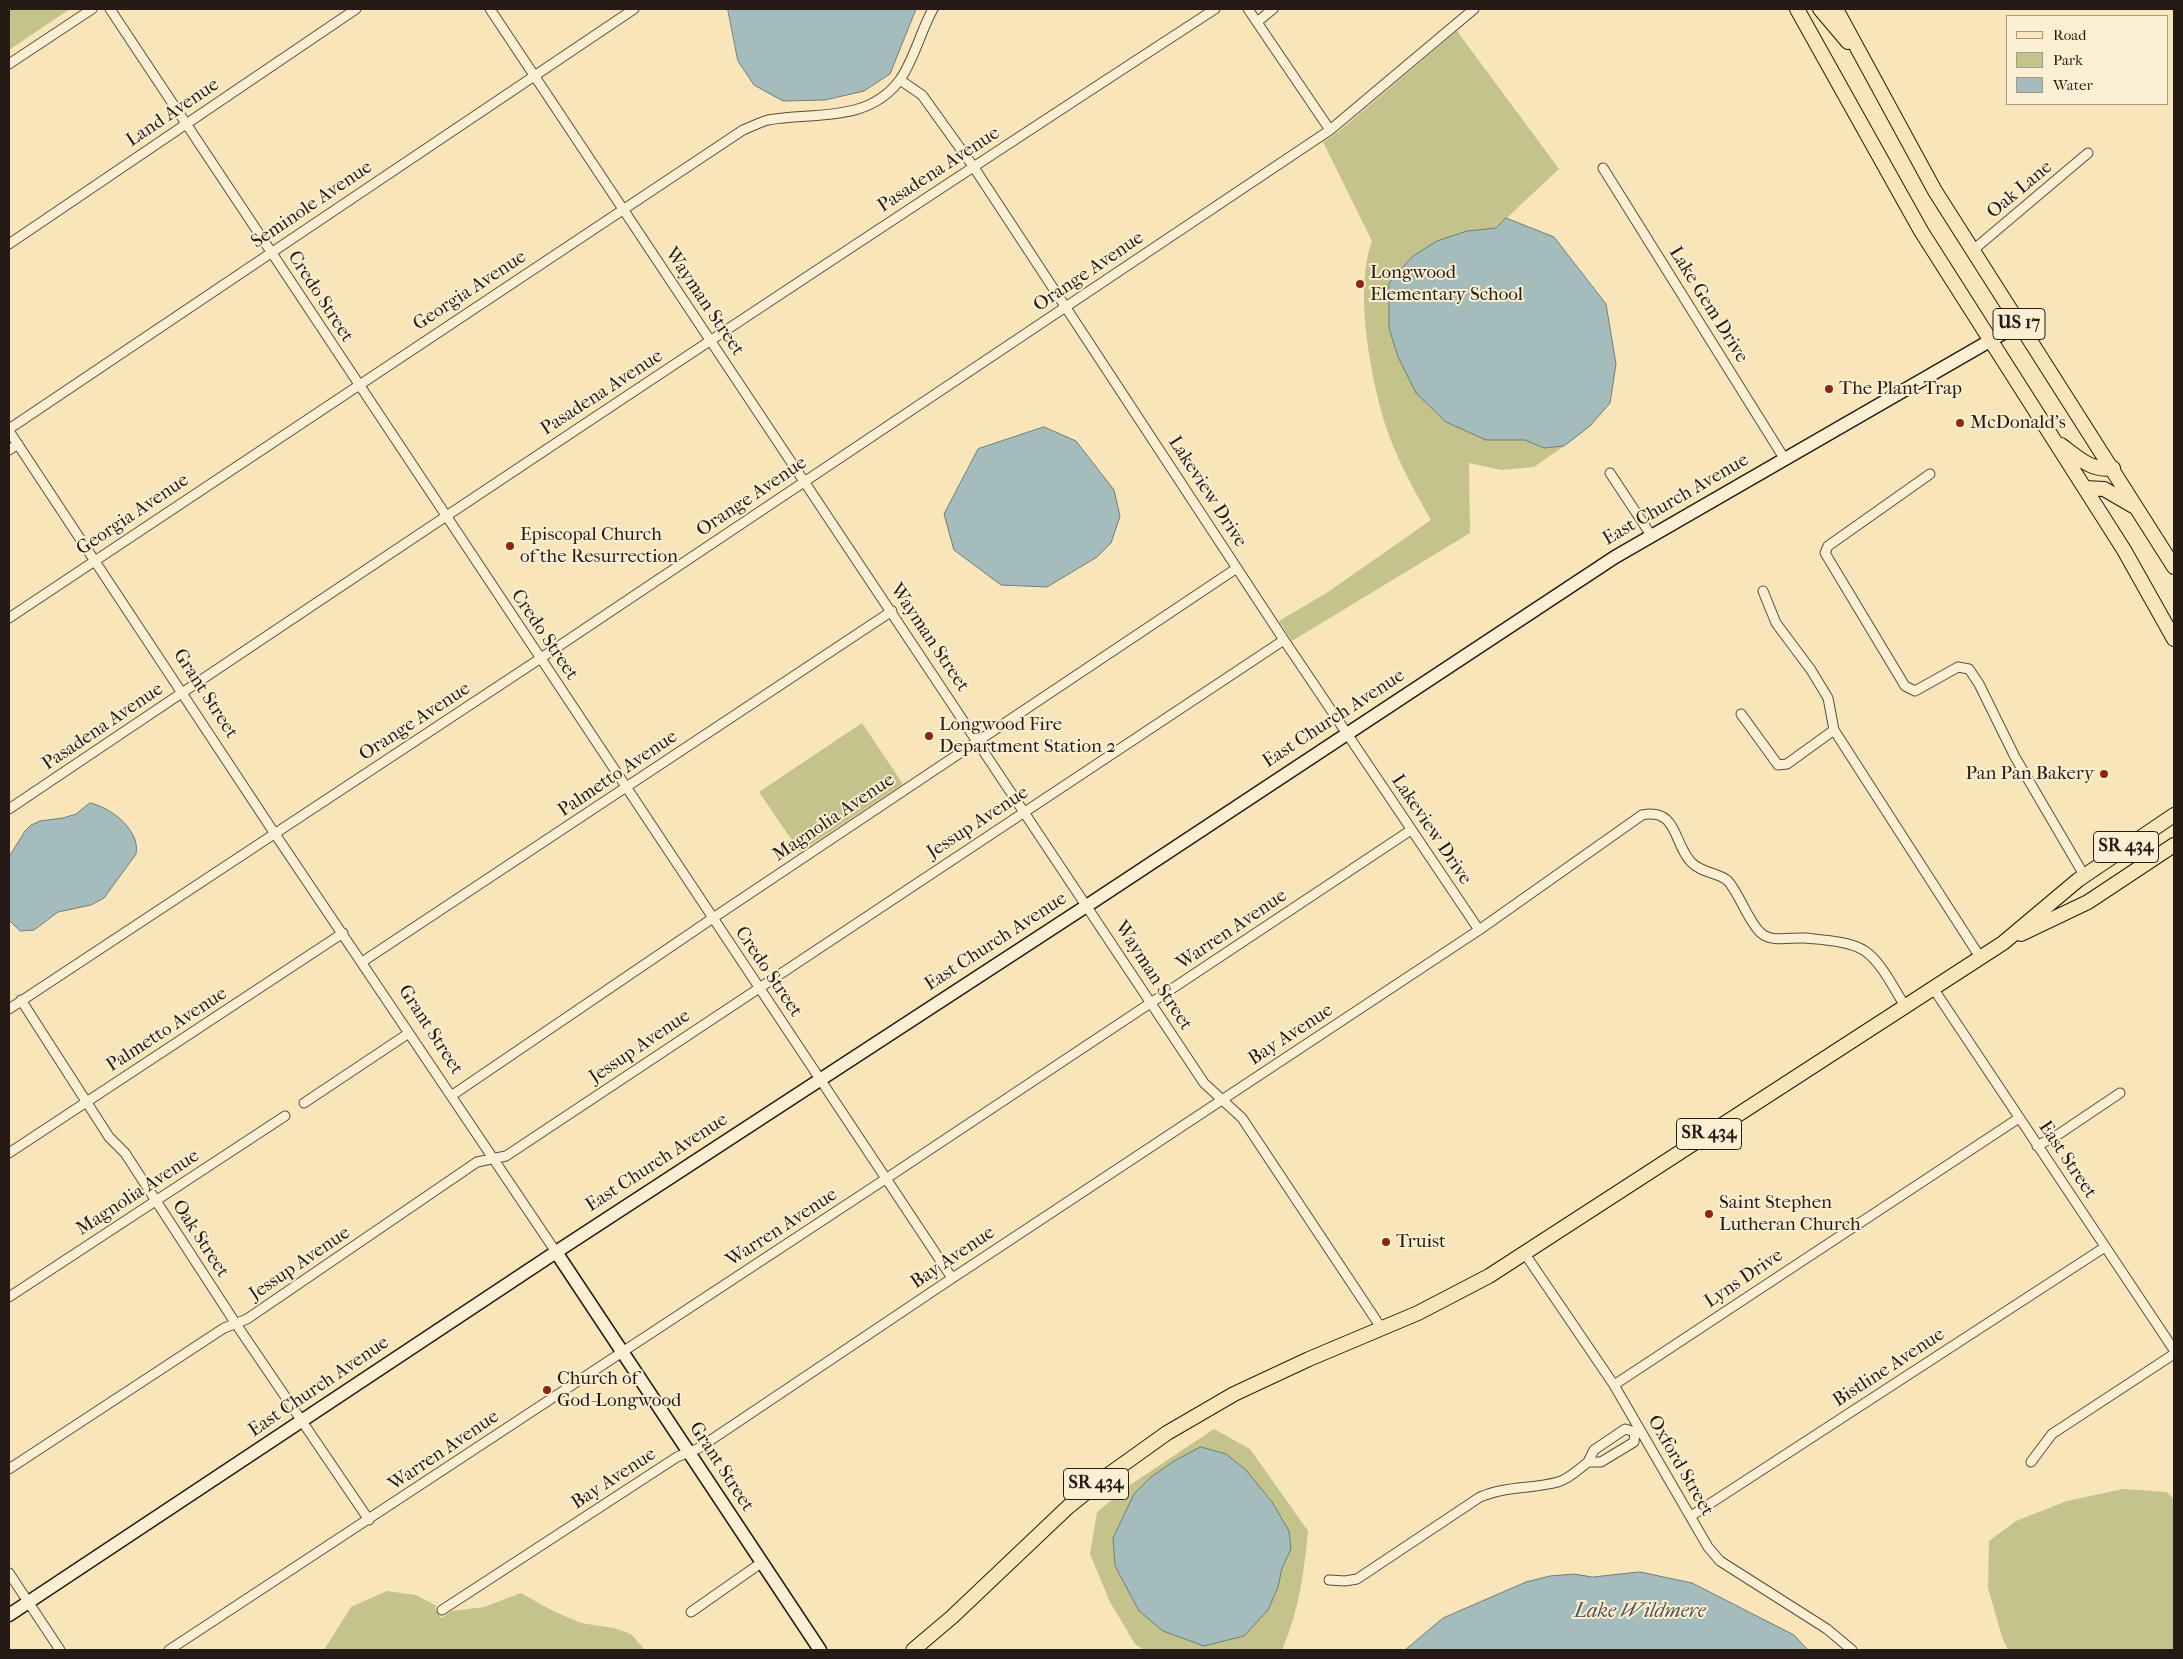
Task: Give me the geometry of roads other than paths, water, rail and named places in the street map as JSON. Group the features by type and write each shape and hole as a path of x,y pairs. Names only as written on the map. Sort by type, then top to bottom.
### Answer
{"main road":[{"name":"US 17","path":"1798,9 1921,231 2124,550 2174,639"},
{"path":"1820,9 1865,61"},
{"name":"US 17","path":"1836,9 1972,251 2113,468 2174,566"},
{"path":"2053,438 2086,464 2103,470 2113,468"},
{"path":"2085,488 2104,488 2140,511"},
{"name":"SR 434","path":"2003,943 2084,876 2174,815"},
{"name":"SR 434","path":"913,1650 952,1617 1068,1507 1134,1456 1167,1434 1234,1394 1454,1295 1525,1254 1980,957 2003,943 2088,902 2174,845"}],"street":[{"path":"9,64 92,9"},
{"name":"Credo Street","path":"110,9 952,1278"},
{"name":"Land Avenue","path":"9,244 356,9"},
{"name":"Wayman Street","path":"490,9 1088,905 1204,1083 1242,1118 1382,1328"},
{"name":"Seminole Avenue","path":"9,430 634,9"},
{"name":"Georgia Avenue","path":"9,618 743,130 766,121 860,110 887,95 900,80 933,9"},
{"name":"Pasadena Avenue","path":"9,809 973,166 1215,9"},
{"path":"1248,9 1330,130"},
{"path":"1257,22 1273,9"},
{"name":"Orange Avenue","path":"9,1008 541,658 1330,130 1474,9"},
{"name":"Lakeview Drive","path":"900,80 922,95 973,166 1284,640 1479,930"},
{"name":"Oak Lane","path":"1972,251 2088,153"},
{"name":"Lake Gem Drive","path":"1603,168 1784,458"},
{"name":"East Church Avenue","path":"9,1615 556,1252 1088,905 1346,732 1651,535 2019,324"},
{"name":"Grant Street","path":"9,430 275,834 410,1033 820,1650"},
{"path":"9,450 18,444"},
{"path":"1610,472 1651,535"},
{"path":"1930,474 1828,546 1825,553 1906,686 1915,691 1958,667 1969,669 1979,684 2015,757 2084,876"},
{"name":"Magnolia Avenue","path":"451,1096 713,918 1237,568"},
{"path":"1763,591 1776,623 1811,670 1828,698 1834,730 1980,957"},
{"name":"Palmetto Avenue","path":"362,962 892,611"},
{"name":"Jessup Avenue","path":"9,1469 224,1328 247,1319 477,1162 506,1156 1284,640"},
{"path":"1741,714 1778,765 1787,764 1834,730"},
{"name":"Bay Avenue","path":"442,1610 677,1457 699,1448 952,1278 1479,930 1642,814 1654,812 1666,817 1690,862 1704,872 1727,880 1761,933 1778,939 1804,938 1843,943 1864,950 1876,962 1905,1006"},
{"name":"Warren Avenue","path":"169,1650 369,1520 1411,830"},
{"name":"Palmetto Avenue","path":"9,1153 343,934"},
{"name":"East Street","path":"1933,988 2174,1352"},
{"name":"Oak Street","path":"21,1000 109,1137 125,1153 236,1324 369,1520"},
{"path":"304,1103 410,1033"},
{"path":"2037,1146 2059,1134 2120,1093"},
{"name":"Magnolia Avenue","path":"9,1297 285,1116"},
{"name":"Lyns Drive","path":"1614,1385 2019,1118"},
{"name":"Bistline Avenue","path":"1691,1516 2105,1247"},
{"name":"Oxford Street","path":"1525,1254 1614,1385 1637,1430 1691,1516 1708,1547 1720,1561 1827,1629 1852,1650"},
{"path":"2031,1462 2052,1434 2174,1352"},
{"path":"1329,1580 1345,1581 1357,1579 1487,1494 1495,1491 1558,1482 1588,1462 1594,1450 1625,1429 1637,1430 1634,1442 1601,1462 1588,1462"},
{"path":"691,1612 761,1563"},
{"path":"9,1573 60,1650"}],"water":[{"path":"728,9 916,9 890,74 864,91 825,100 783,101 754,85 738,61"},
{"path":"1506,218 1554,237 1606,304 1616,364 1610,403 1590,426 1564,446 1544,448 1525,440 1486,440 1446,422 1416,393 1398,357 1389,328 1389,283 1413,256 1437,241 1467,231 1496,228"},
{"path":"1044,427 1076,441 1114,490 1120,516 1111,543 1097,557 1047,587 1001,585 954,550 944,514 978,449"},
{"path":"90,803 107,809 123,821 134,837 136,854 104,898 91,905 58,912 34,930 20,931 9,920 9,857 25,831 31,825 40,821 76,814"},
{"path":"1201,1447 1226,1454 1246,1470 1272,1502 1289,1531 1291,1549 1282,1568 1278,1587 1268,1610 1244,1636 1204,1646 1163,1631 1139,1611 1115,1566 1113,1538 1134,1494 1151,1477 1174,1461"},
{"name":"Lake Wildmere","path":"1640,1572 1692,1583 1794,1635 1808,1650 1405,1650 1443,1618 1526,1582 1550,1576 1574,1574 1592,1577"}],"place":[{"name":"Longwood Elementary School","path":"1360,284"},
{"name":"The Plant Trap","path":"1829,389"},
{"name":"McDonald's","path":"1960,423"},
{"name":"Episcopal Church of the Resurrection","path":"510,546"},
{"name":"Longwood Fire Department Station 2","path":"929,736"},
{"name":"Pan Pan Bakery","path":"2104,774"},
{"name":"Saint Stephen Lutheran Church","path":"1709,1214"},
{"name":"Truist","path":"1386,1242"},
{"name":"Church of God-Longwood","path":"547,1390"}]}
